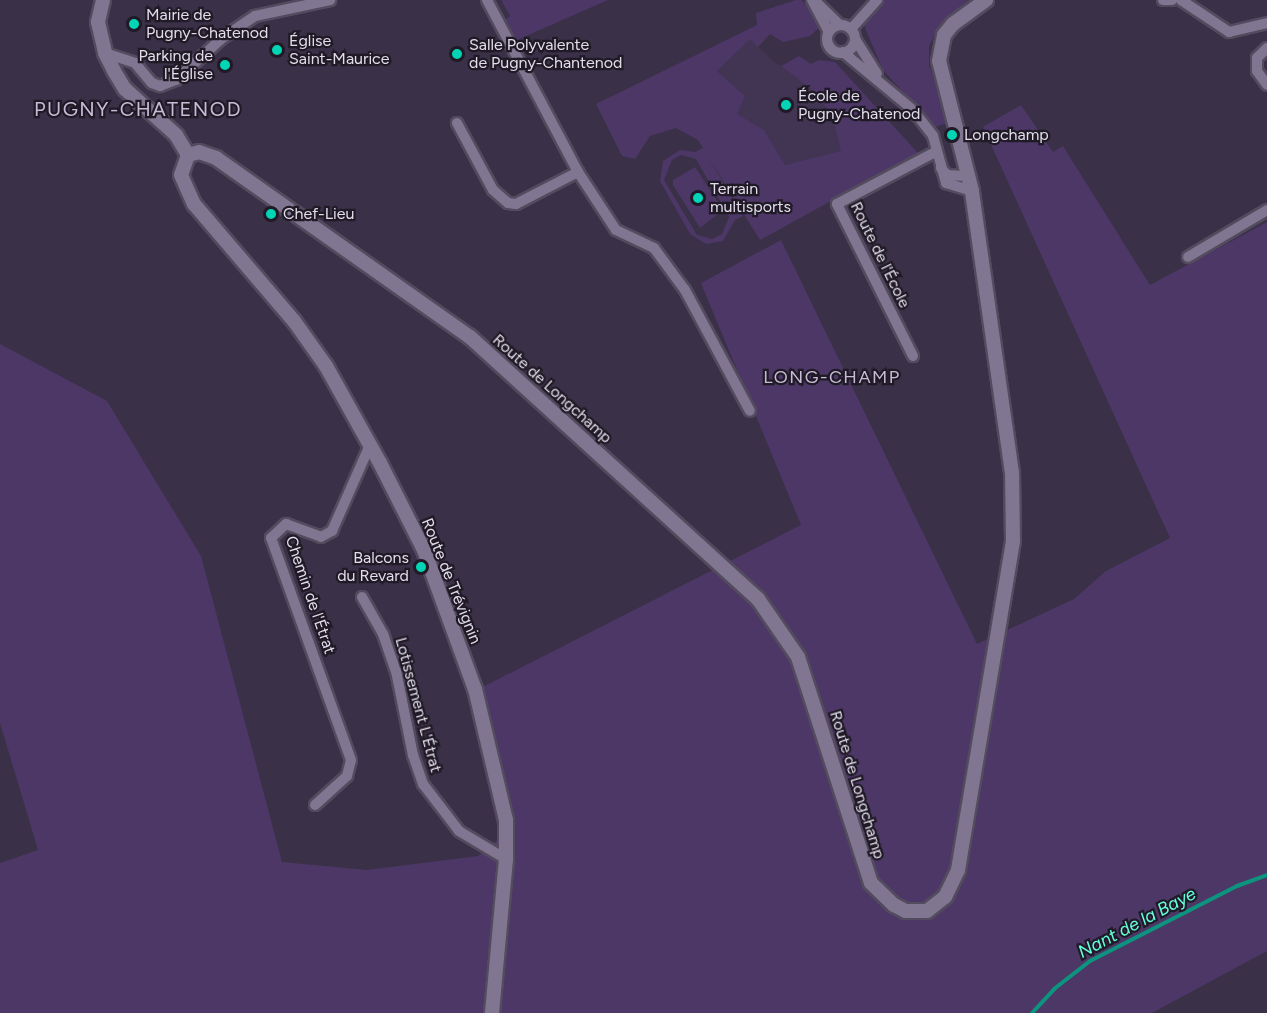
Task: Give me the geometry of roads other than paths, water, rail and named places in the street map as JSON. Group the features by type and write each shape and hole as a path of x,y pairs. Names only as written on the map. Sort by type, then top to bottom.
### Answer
{"street":[{"path":"105,53 135,63 152,83 160,86 176,80 222,39 255,16 330,0"},
{"path":"487,0 578,172 616,230 654,248 685,290 750,411"},
{"path":"813,0 848,31 880,79"},
{"path":"813,0 829,32 827,40 831,48 843,52 880,79 913,110 933,136 946,183 972,191"},
{"path":"829,32 848,31 877,0"},
{"name":"Route de Longchamp","path":"188,155 199,152 216,158 470,337 758,599 798,657 867,874 885,899 916,912 938,906 953,886 958,870 1013,541 1012,473 972,191 939,61 940,48 953,24 986,0"},
{"path":"1163,0 1172,0"},
{"path":"1181,0 1229,32 1267,23"},
{"path":"105,1 98,22 105,53 125,89 176,135 188,155"},
{"path":"843,52 851,48 848,31"},
{"path":"1267,48 1257,58 1257,71 1267,85"},
{"path":"457,123 493,190 508,203 516,204 578,172"},
{"name":"Route de l'École","path":"913,356 837,204 937,151"},
{"name":"Route de Trévignin","path":"188,155 181,175 194,204 294,321 326,366 370,445 424,550 475,689 506,820 506,859 492,1013"},
{"path":"940,168 948,175 969,176"},
{"path":"1188,257 1267,210"},
{"name":"Chemin de l'Étrat","path":"315,805 347,776 351,760 271,538 286,524 321,537 332,531 370,445"},
{"name":"Lotissement L'Étrat","path":"362,597 383,634 396,671 413,755 423,784 459,831 506,859"}],"waterway":[{"name":"Nant de la Baye","path":"1032,1013 1054,989 1090,961 1237,886 1267,875"}],"place":[{"name":"Mairie de Pugny-Chatenod","path":"134,24"},
{"name":"Église Saint-Maurice","path":"277,50"},
{"name":"Salle Polyvalente de Pugny-Chantenod","path":"457,54"},
{"name":"Parking de l'Église","path":"225,65"},
{"name":"École de Pugny-Chatenod","path":"786,105"},
{"name":"Longchamp","path":"952,135"},
{"name":"Terrain multisports","path":"698,198"},
{"name":"Chef-Lieu","path":"271,214"},
{"name":"Balcons du Revard","path":"421,567"}],"district":[{"name":"PUGNY-CHATENOD","path":"138,109"},
{"name":"LONG-CHAMP","path":"832,377"}]}
